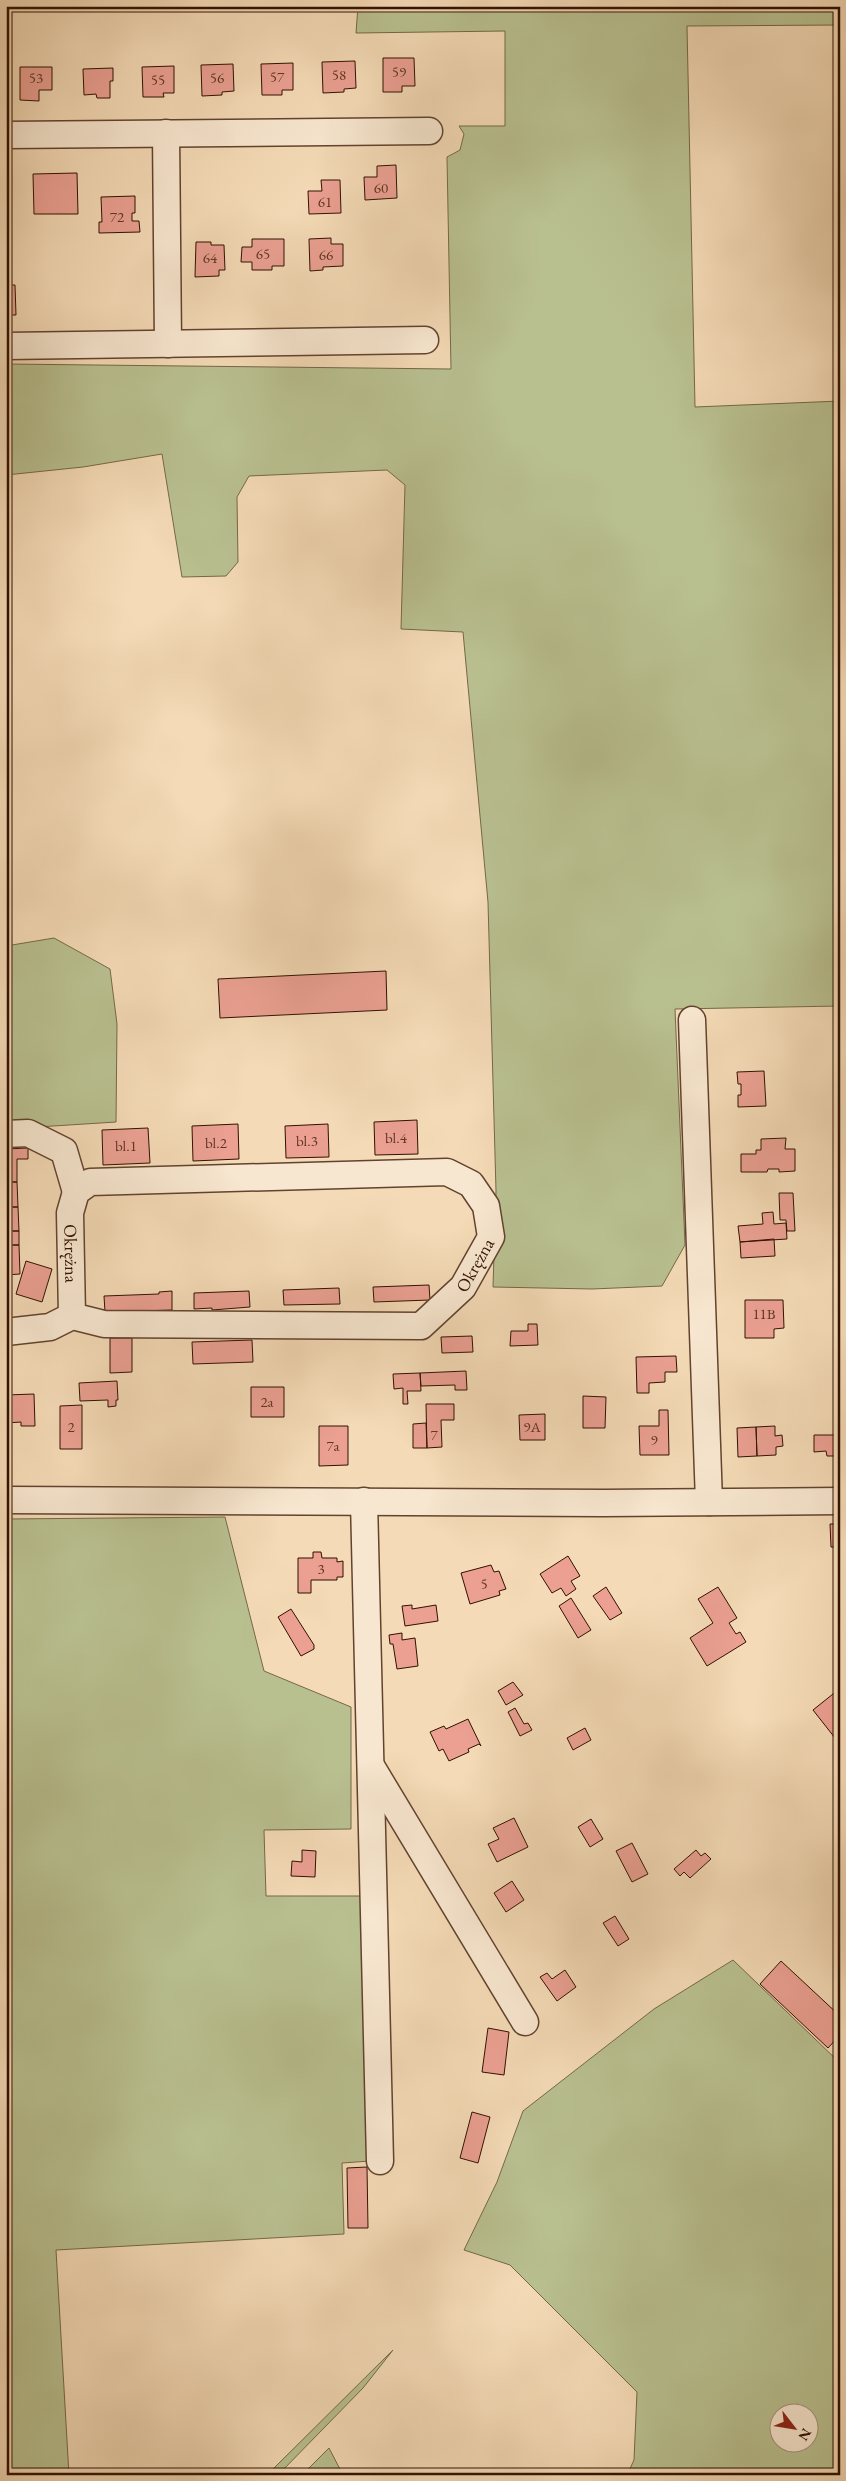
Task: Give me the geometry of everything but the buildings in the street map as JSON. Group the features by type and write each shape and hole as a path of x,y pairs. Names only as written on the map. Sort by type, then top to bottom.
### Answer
{"street":[{"path":"6,135 429,131"},
{"path":"166,133 168,344"},
{"path":"6,346 425,340"},
{"path":"692,1020 709,1502"},
{"path":"6,1134 28,1133 64,1152 76,1192"},
{"name":"Okrężna","path":"447,1172 471,1184 486,1206 490,1237 463,1287 421,1326 104,1324 72,1316 70,1214 76,1192 90,1182 447,1172"},
{"path":"6,1332 50,1327 72,1316"},
{"path":"6,1500 840,1501"},
{"path":"364,1501 380,2161"},
{"path":"370,1765 525,2022"}],"green space":[{"path":"358,6 840,6 840,25 687,26 695,407 840,401 840,1006 675,1009 685,1245 662,1286 592,1289 493,1287 496,1191 488,902 463,632 401,629 405,485 387,470 249,476 237,497 238,562 226,576 182,577 162,454 83,467 6,475 6,364 451,369 447,157 460,150 464,134 459,126 505,126 505,31 356,33"},
{"path":"54,938 110,969 117,1024 116,1122 6,1129 6,946"},
{"path":"225,1517 264,1671 351,1707 351,1829 264,1830 266,1896 364,1896 370,2161 342,2163 344,2234 56,2250 69,2475 6,2475 6,1519"},
{"path":"733,1960 840,2063 840,2475 627,2475 634,2460 637,2392 510,2265 464,2250 497,2182 523,2111 654,2009"},
{"path":"393,2350 363,2388 278,2475 267,2475"},
{"path":"329,2448 343,2475 302,2475"}]}
